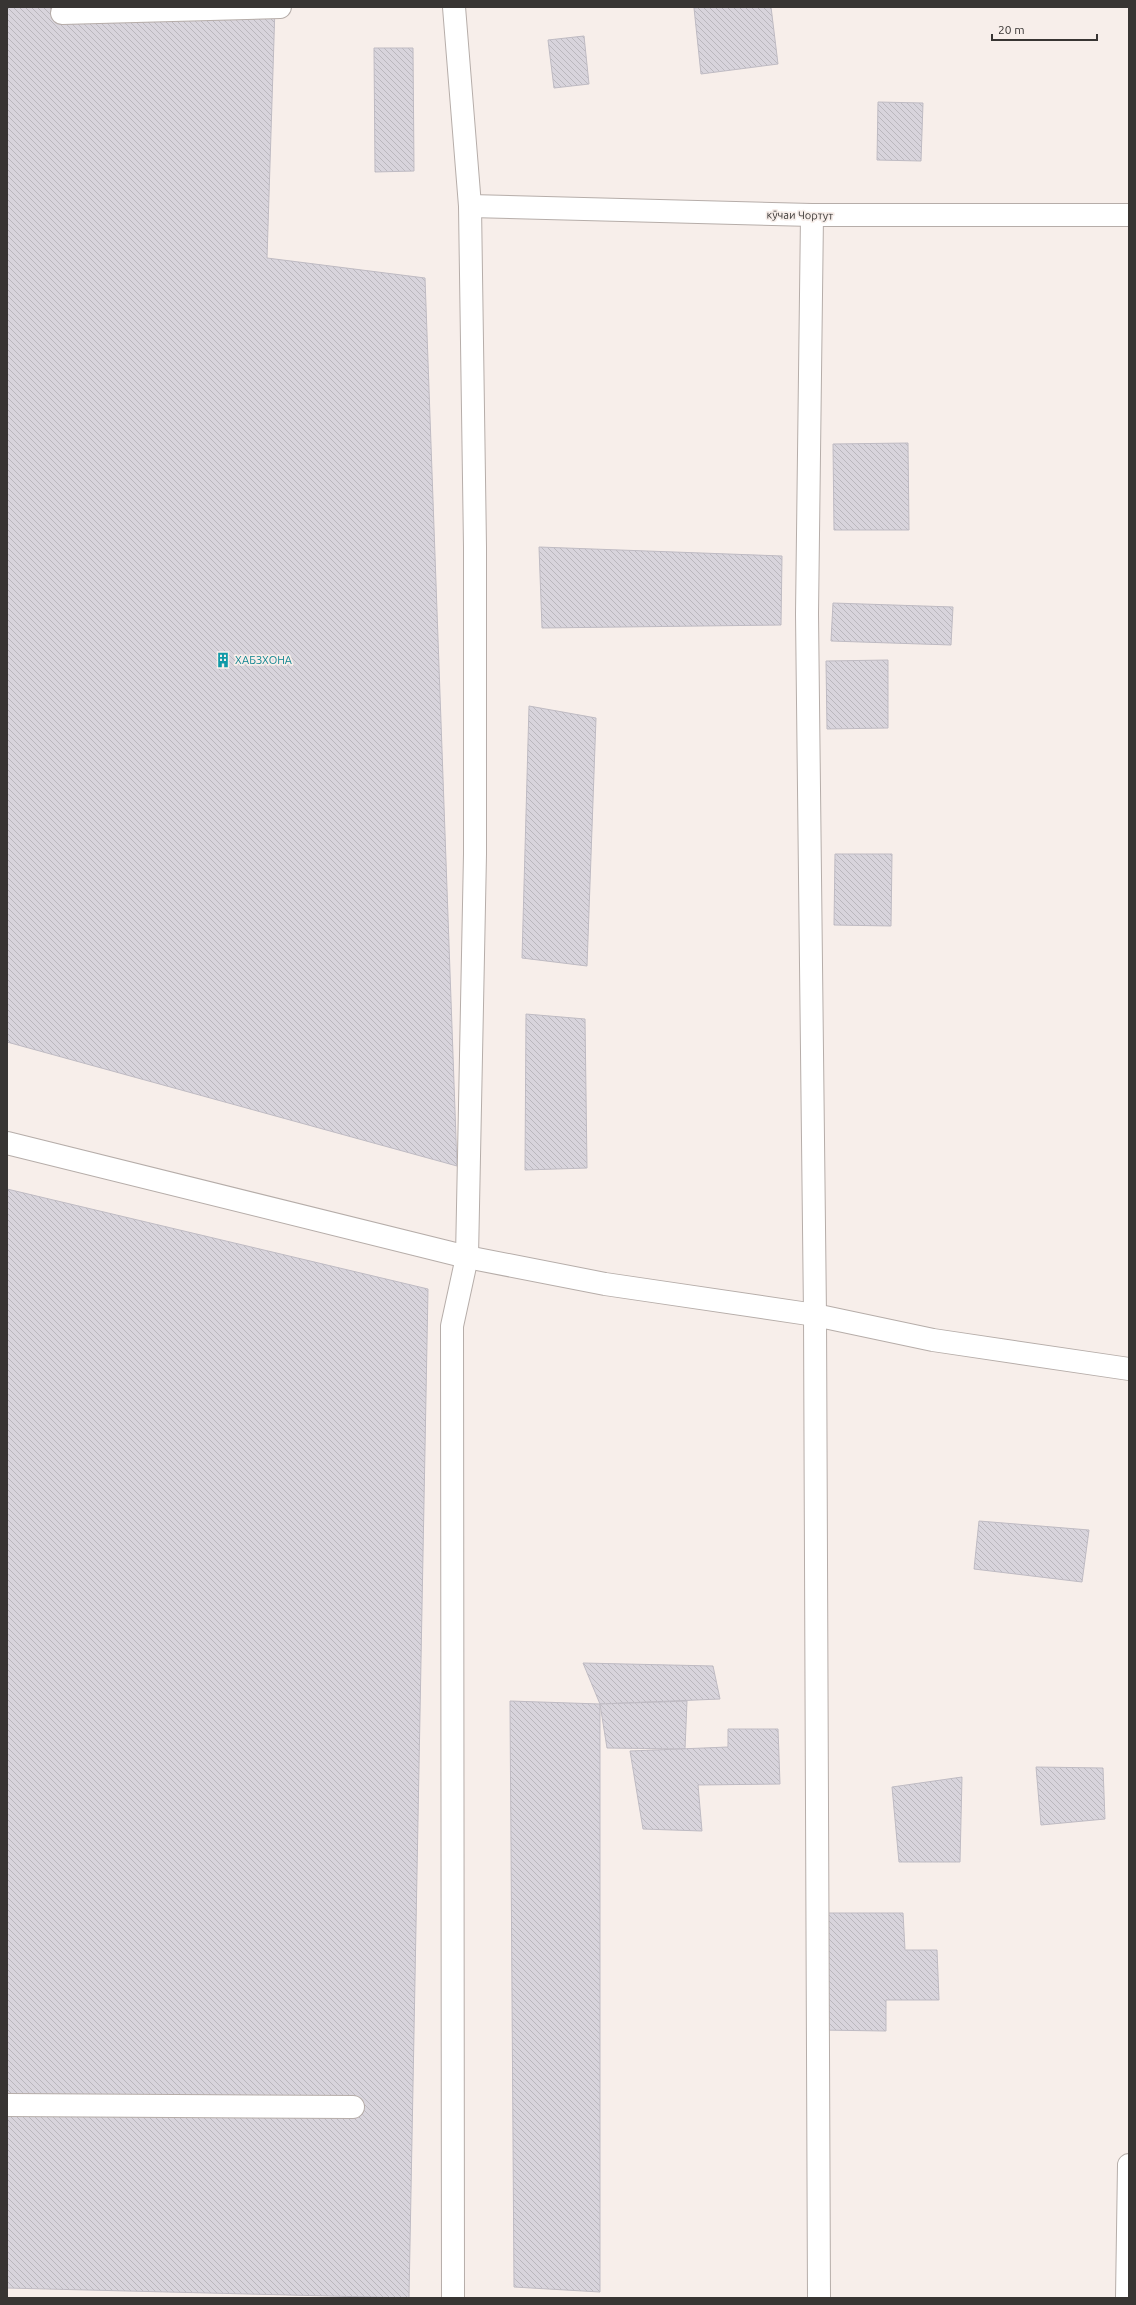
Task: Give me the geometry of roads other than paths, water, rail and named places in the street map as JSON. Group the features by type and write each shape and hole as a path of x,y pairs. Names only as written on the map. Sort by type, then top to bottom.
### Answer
{"street":[{"path":"62,12 280,7"},
{"path":"453,2298 452,1326 467,1257 475,854 475,548 470,206 454,7"},
{"name":"кӯчаи Чортут","path":"470,206 812,215 1129,215"},
{"path":"812,215 807,614 815,1315 819,2298"},
{"path":"7,1143 467,1257 605,1284 815,1315 933,1340 1129,1369"},
{"path":"7,2105 353,2107"},
{"path":"1127,2298 1129,2165"}],"place":[{"name":"ХАБЗХОНА","path":"223,660"}]}
